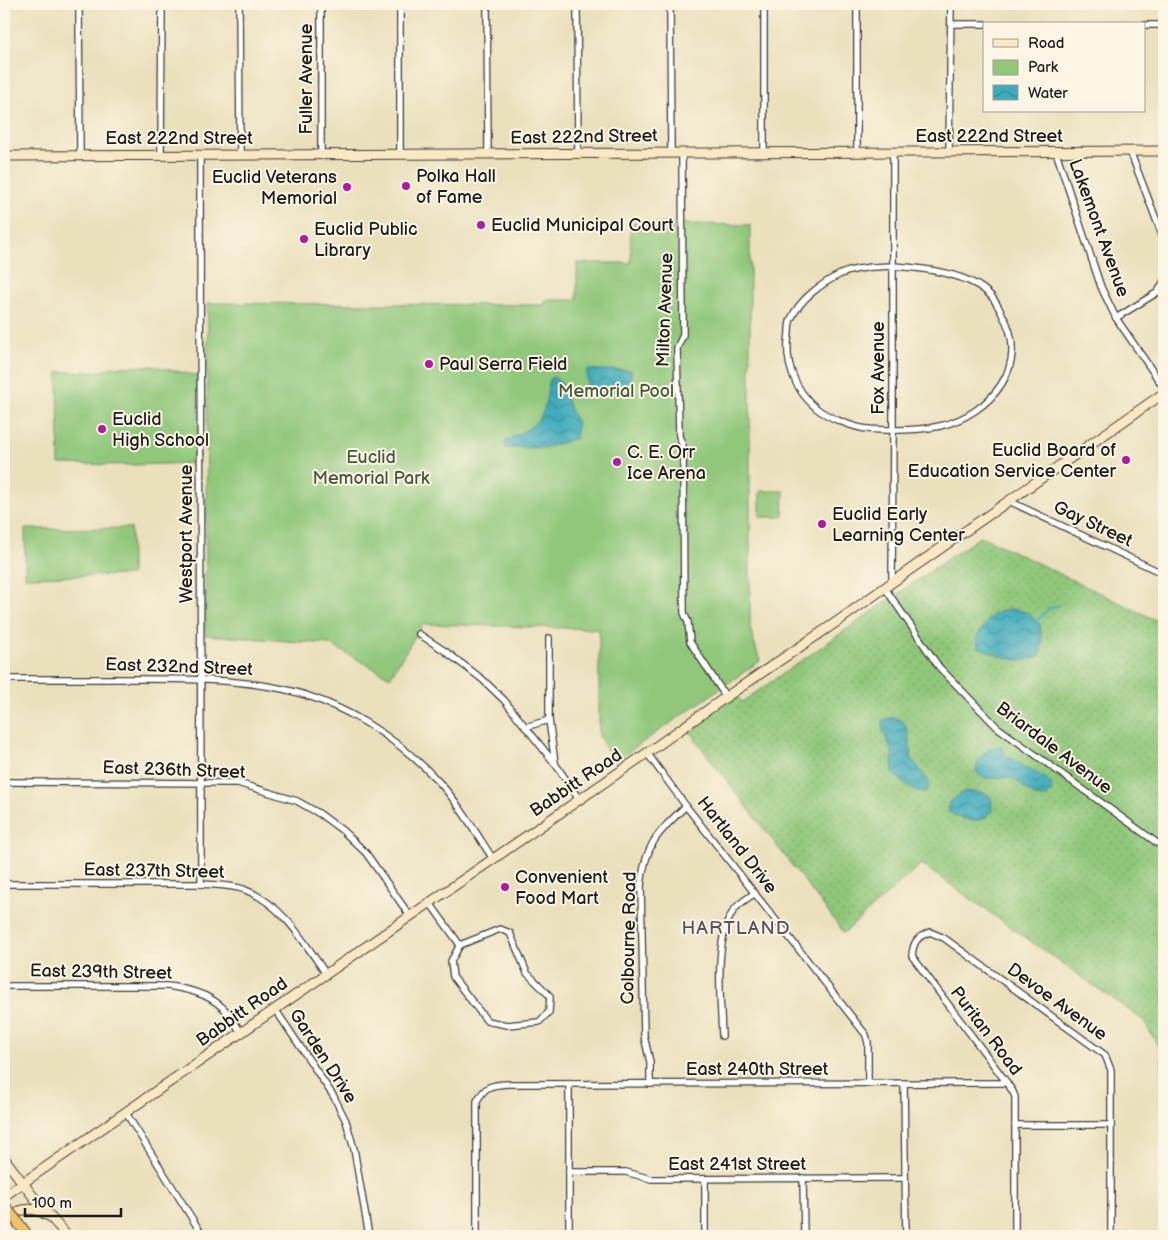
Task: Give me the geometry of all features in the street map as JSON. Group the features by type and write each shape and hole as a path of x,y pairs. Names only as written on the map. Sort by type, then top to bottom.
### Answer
{"highway":[{"path":"4,1205 28,1236"}],"main road":[{"name":"East 222nd Street","path":"4,156 1164,151"},
{"name":"Babbitt Road","path":"4,1196 648,753 726,696 888,586 1164,393"},
{"path":"4,1158 67,1236"},
{"path":"4,1221 16,1212 32,1208 41,1211 56,1223"}],"street":[{"path":"79,4 80,155"},
{"path":"161,154 162,4"},
{"path":"239,4 240,154"},
{"name":"Fuller Avenue","path":"321,4 322,155"},
{"path":"400,4 400,154"},
{"path":"487,4 488,154"},
{"path":"576,4 578,153"},
{"path":"670,4 671,152"},
{"path":"764,4 764,152"},
{"path":"858,4 858,152"},
{"path":"949,153 951,4"},
{"path":"952,24 983,24"},
{"path":"1146,25 1164,25"},
{"path":"1130,151 1164,240"},
{"name":"Milton Avenue","path":"682,152 683,335 677,348 679,436 683,451 684,613 688,622 690,642 726,696"},
{"name":"Lakemont Avenue","path":"1056,152 1101,287 1116,318 1164,388"},
{"name":"Fox Avenue","path":"888,586 894,430 893,153"},
{"name":"Westport Avenue","path":"200,154 201,884"},
{"path":"894,266 944,272 974,284 992,297 1009,326 1012,344 1011,360 1005,380 988,402 967,416 940,426 894,430 868,429 842,421 817,408 800,391 790,370 788,342 791,319 802,302 822,285 843,274 871,267 894,266"},
{"path":"1116,318 1158,292 1164,281"},
{"name":"Gay Street","path":"1009,501 1164,574"},
{"name":"Briardale Avenue","path":"888,586 939,667 997,727 1164,848"},
{"path":"419,634 482,679 512,708 556,765 579,799"},
{"path":"549,638 549,720 556,765"},
{"name":"East 232nd Street","path":"4,679 240,682 284,689 328,704 358,717 404,749 440,783 458,804 493,859"},
{"path":"525,727 549,720"},
{"name":"Hartland Drive","path":"648,753 686,806 866,1034 868,1043 868,1084"},
{"name":"East 236th Street","path":"4,782 238,783 297,801 320,814 343,831 366,853 410,916"},
{"name":"Colbourne Road","path":"650,1084 650,1062 644,1036 641,886 643,869 648,851 657,836 686,806"},
{"name":"East 237th Street","path":"4,884 201,884 243,889 268,903 291,924 326,974"},
{"path":"722,1036 721,945 726,924 735,909 755,892"},
{"path":"430,903 460,945"},
{"path":"500,929 510,933 527,973 550,996 549,1012 539,1022 507,1025 487,1021 453,977 451,961 460,945 500,929"},
{"name":"Devoe Avenue","path":"919,968 912,956 912,947 916,939 922,935 930,932 935,933 1105,1055 1111,1070 1111,1236"},
{"name":"Puritan Road","path":"919,968 1013,1092 1015,1098 1015,1236"},
{"name":"East 239th Street","path":"4,986 168,986 186,989 203,995 222,1006 241,1032"},
{"name":"Garden Drive","path":"274,1009 334,1097 346,1121 354,1149 369,1236"},
{"name":"East 240th Street","path":"477,1236 477,1101 481,1093 489,1086 507,1084 1007,1083"},
{"path":"568,1084 569,1236"},
{"path":"904,1084 906,1236"},
{"path":"126,1113 204,1236"},
{"path":"1015,1125 1111,1125"},
{"name":"East 241st Street","path":"569,1172 619,1172 651,1179 905,1178"},
{"path":"803,1178 804,1236"},
{"path":"705,1179 705,1236"}],"green space":[{"name":"Euclid Memorial Park","path":"630,223 750,225 750,628 760,661 614,762 599,736 599,629 423,624 390,677 329,644 205,635 208,303 545,305 545,300 577,300 577,263 631,263"},
{"path":"152,366 199,376 199,463 135,465 59,464 58,372 103,371 112,367"},
{"path":"760,491 784,491 783,517 760,517"},
{"path":"131,528 131,575 25,577 25,529"},
{"path":"981,536 1164,624 1164,1236 1162,1052 1143,1020 921,864 844,933 685,726 733,692 742,702"}],"water":[{"path":"587,370 631,370 631,392 587,393"},
{"path":"554,377 562,384 570,410 577,423 576,438 544,448 522,447 506,449 505,442 530,428 539,419 545,405 549,381"},
{"path":"1010,609 1027,612 1040,624 1042,645 1040,655 1025,660 1009,659 978,647 977,636 987,622 999,612"},
{"path":"893,717 903,721 908,732 912,759 929,782 928,790 924,792 914,790 893,774 892,751 882,728 883,720"},
{"path":"1001,746 1008,757 1048,780 1051,791 1046,797 1042,798 1033,795 1013,779 1004,777 989,778 980,776 976,772 981,757 991,748"},
{"path":"965,791 984,793 991,797 992,812 982,819 971,820 949,812 949,802"}],"waterway":[{"path":"1037,621 1049,609 1059,605"}],"place":[{"name":"Polka Hall of Fame","path":"406,186"},
{"name":"Euclid Veterans Memorial","path":"347,187"},
{"name":"Euclid Municipal Court","path":"481,225"},
{"name":"Euclid Public Library","path":"304,239"},
{"name":"Paul Serra Field","path":"429,364"},
{"name":"Euclid High School","path":"102,429"},
{"name":"Euclid Board of Education Service Center","path":"1126,460"},
{"name":"C. E. Orr Ice Arena","path":"617,462"},
{"name":"Euclid Early Learning Center","path":"822,524"},
{"name":"Convenient Food Mart","path":"505,887"}],"district":[{"name":"HARTLAND","path":"736,928"}],"park label":[{"name":"Memorial Pool","path":"616,391"}]}
